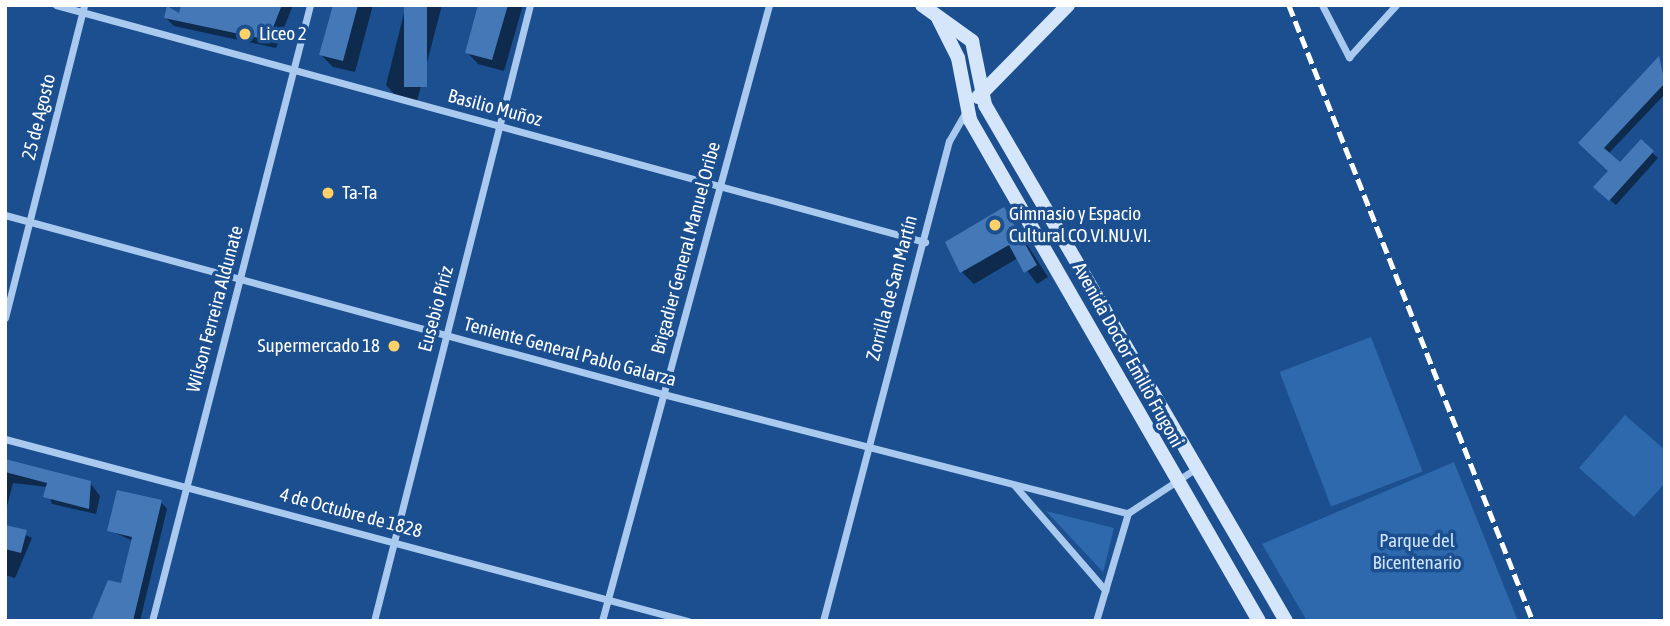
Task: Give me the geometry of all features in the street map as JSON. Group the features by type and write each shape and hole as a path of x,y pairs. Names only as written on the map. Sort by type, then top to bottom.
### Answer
{"street":[{"name":"Basilio Muñoz","path":"56,5 83,9 294,71 502,125 925,242"},
{"name":"Wilson Ferreira Aldunate","path":"152,621 310,5"},
{"name":"Eusebio Píriz","path":"374,621 445,334 502,125 530,5"},
{"name":"Brigadier General Manuel Oribe","path":"602,621 769,5"},
{"path":"922,5 972,41 977,57 997,66 1016,59"},
{"name":"Zorrilla de San Martín","path":"823,621 925,242 949,141 966,111 981,93 1068,5"},
{"path":"1322,5 1349,57 1396,5"},
{"name":"25 de Agosto","path":"5,318 83,9"},
{"name":"Avenida Doctor Emilio Frugoni","path":"939,18 958,58 966,111 1259,621"},
{"name":"Avenida Doctor Emilio Frugoni","path":"977,57 981,93 1068,251 1286,621"},
{"name":"Teniente General Pablo Galarza","path":"5,215 663,394 1128,513"},
{"path":"1052,260 1068,251"},
{"name":"4 de Octubre de 1828","path":"5,439 395,540 688,621"},
{"path":"1096,621 1128,513 1175,479 1195,469"},
{"path":"1014,485 1105,590"}],"green space":[{"path":"1371,337 1423,471 1331,507 1280,372"},
{"path":"1625,415 1665,450 1665,483 1634,517 1579,468"},
{"name":"Parque del Bicentenario","path":"1454,462 1518,621 1307,621 1262,544"},
{"path":"1046,511 1114,528 1103,573 1103,572"}],"building":[{"name":"Liceo 2","path":"181,5 282,5 268,40 164,18 167,6 179,13"},
{"path":"333,5 358,5 343,61 319,55"},
{"path":"404,5 427,5 427,87 404,87"},
{"path":"478,5 508,5 492,60 465,53"},
{"path":"1659,56 1665,83 1604,148 1620,162 1641,139 1654,151 1609,201 1593,187 1608,171 1578,143"},
{"name":"Gimnasio y Espacio Cultural CO.VI.NU.VI.","path":"1004,207 1037,265 1024,273 1009,245 960,273 945,242"},
{"path":"5,459 91,481 89,509 43,497 47,483 5,472"},
{"path":"117,490 162,500 133,621 91,621 108,580 121,583 132,537 107,531"},
{"path":"5,525 27,530 21,553 5,549"}],"railway":[{"path":"1289,5 1533,621"}],"place":[{"name":"Liceo 2","path":"245,34"},
{"name":"Ta-Ta","path":"328,193"},
{"name":"Gimnasio y Espacio Cultural CO.VI.NU.VI.","path":"995,225"},
{"name":"Supermercado 18","path":"394,346"}]}
